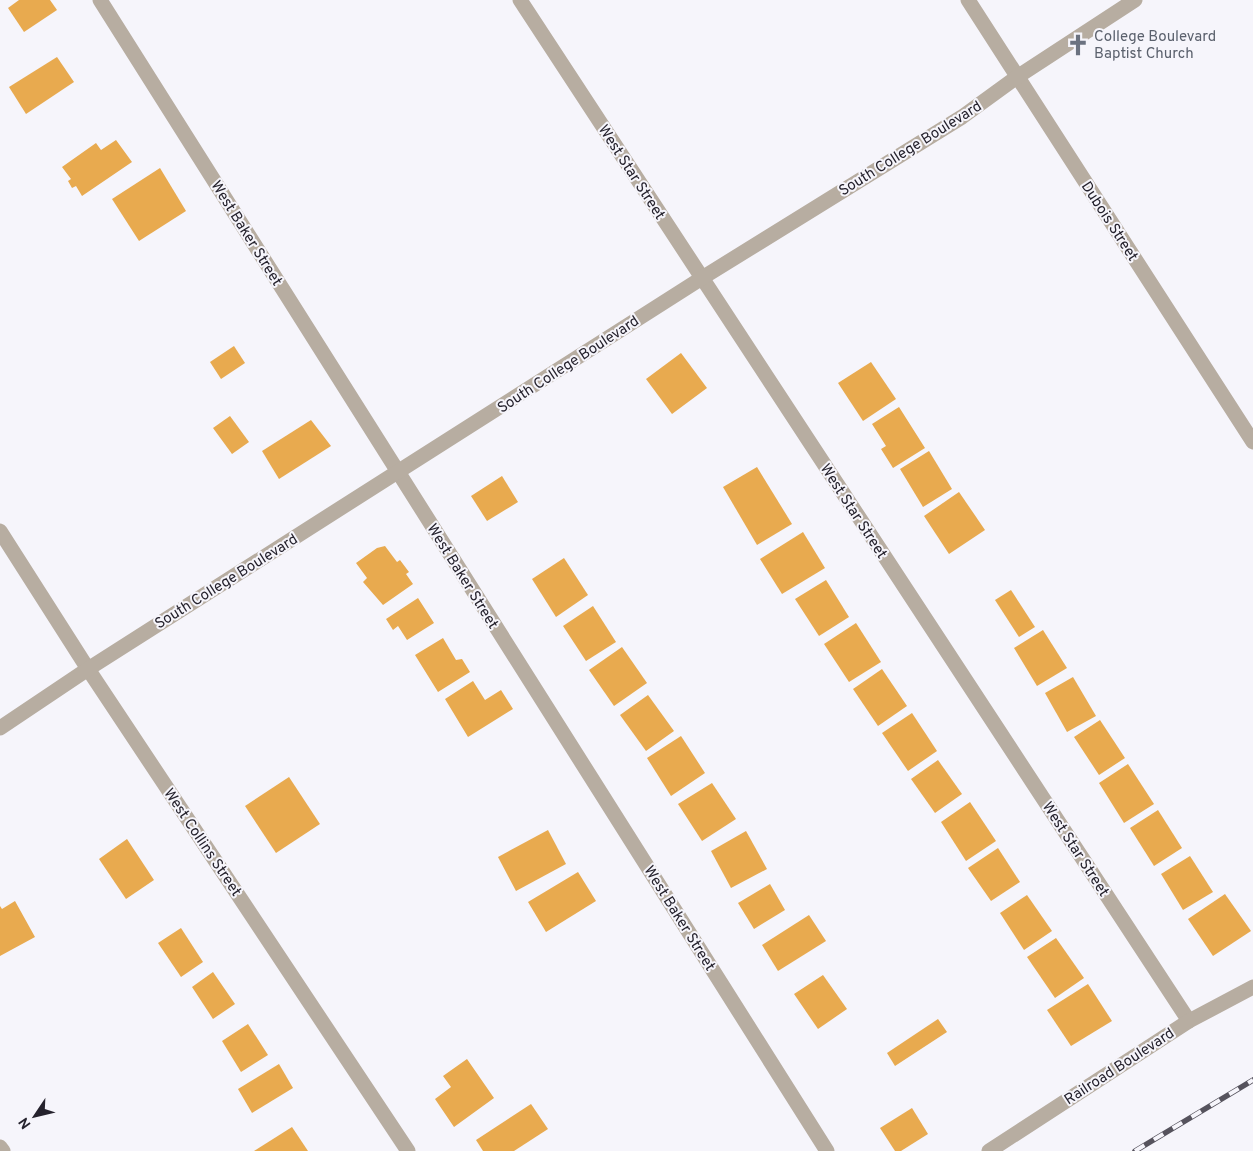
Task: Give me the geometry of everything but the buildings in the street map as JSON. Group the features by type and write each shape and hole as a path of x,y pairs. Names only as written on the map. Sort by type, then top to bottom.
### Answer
{"street":[{"name":"West Baker Street","path":"100,0 827,1151"},
{"name":"West Star Street","path":"520,0 1189,1021"},
{"name":"Dubois Street","path":"968,0 1253,442"},
{"name":"South College Boulevard","path":"0,728 88,669 702,278 962,117 1017,77 1136,0"},
{"name":"West Collins Street","path":"0,531 88,669 408,1151"},
{"name":"Railroad Boulevard","path":"989,1151 1189,1021 1253,987"},
{"path":"0,1147 2,1151"}],"railway":[{"path":"1135,1151 1253,1080"}],"place":[{"name":"College Boulevard Baptist Church","path":"1078,45"}]}
